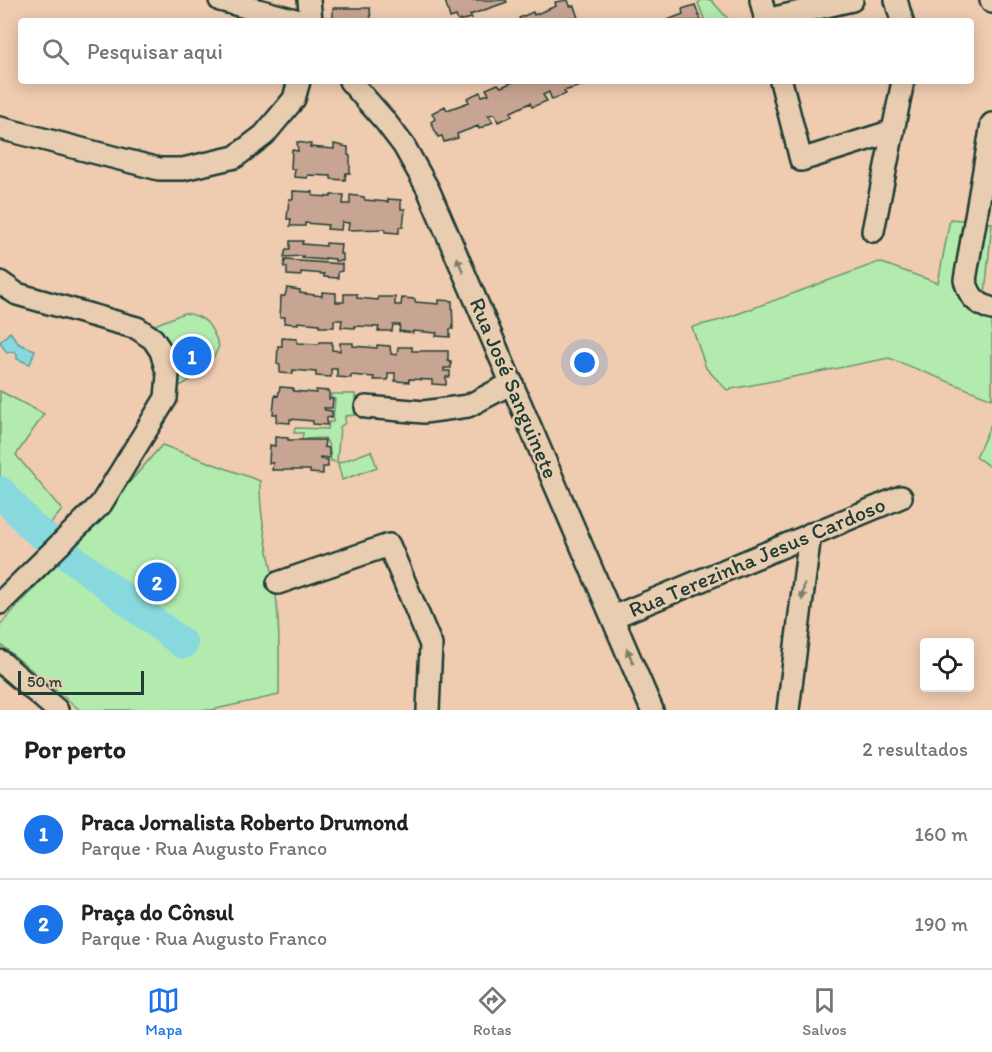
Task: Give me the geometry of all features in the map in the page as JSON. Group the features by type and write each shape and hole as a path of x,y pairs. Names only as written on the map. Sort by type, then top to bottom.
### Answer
{"street":[{"path":"222,0 288,18"},
{"path":"309,0 311,18"},
{"path":"765,14 852,0"},
{"path":"896,0 901,18"},
{"path":"0,128 159,169 183,169 235,157 264,135 294,99 299,84"},
{"name":"Rua José Sanguinete","path":"353,84 404,146 428,189 652,710"},
{"path":"782,84 801,160 893,131"},
{"path":"873,231 902,84"},
{"path":"992,124 965,280 970,296 992,309"},
{"path":"0,282 16,294 137,328 153,339 161,351 168,375 166,398 101,504 0,603"},
{"path":"366,407 424,412 468,406 512,383"},
{"name":"Rua Terezinha Jesus Cardoso","path":"613,617 901,497"},
{"path":"788,710 810,534"},
{"path":"279,583 389,545 431,645 428,710"},
{"path":"0,661 57,710"}],"green space":[{"path":"702,0 711,0 727,18 704,18 698,3"},
{"path":"950,219 992,223 985,294 992,297 992,399 889,358 727,390 706,368 692,327 721,320 879,262 938,283"},
{"path":"184,313 203,319 213,332 219,346 211,362 201,372 173,390 145,329"},
{"path":"0,391 44,414 16,455 62,510 39,537 0,503"},
{"path":"331,394 355,394 355,415 345,416 345,423 340,427 337,462 331,461 329,446 325,438 302,439 303,433 294,433 295,428 328,429 329,422 333,422 335,399 331,398"},
{"path":"992,422 992,468 976,457"},
{"path":"162,445 260,481 263,522 277,601 279,695 211,710 80,710 0,644 0,625"},
{"path":"371,451 377,467 342,480 338,463"}],"water":[{"path":"10,332 19,344 35,350 30,364 17,359 14,351 7,353 0,342"}],"building":[{"path":"445,0 506,0 507,2 470,15 472,18 457,18 456,16 450,18"},
{"path":"568,0 570,6 574,6 578,18 519,18 556,6 555,2"},
{"path":"695,5 700,18 673,18 683,14 682,9"},
{"path":"333,8 370,8 371,18 333,18"},
{"path":"498,84 501,87 508,84 587,84 564,91 566,94 552,100 549,92 543,95 547,101 532,107 530,103 511,112 512,116 498,122 495,114 488,115 493,122 479,129 478,126 457,134 458,138 444,142 442,136 438,137 431,122 435,119 432,113 445,106 447,110 469,102 467,98 480,92 482,96 489,94 486,89"},
{"path":"297,142 311,144 310,147 334,149 334,144 348,147 350,173 346,173 345,180 331,179 331,176 294,177 295,169 291,169 292,150 298,151"},
{"path":"293,191 313,192 313,196 344,195 343,204 350,204 350,195 364,197 365,200 388,202 388,199 401,200 401,209 405,209 403,227 399,227 399,233 385,232 385,229 348,230 349,223 342,222 341,230 327,229 328,225 305,223 305,226 290,226 291,219 287,219 289,199 293,199"},
{"path":"290,241 326,246 326,243 341,244 340,254 343,254 343,261 302,258 303,256 284,257 286,249 290,249"},
{"path":"285,260 342,264 342,271 338,272 338,278 301,272 301,276 287,275 287,267 284,267"},
{"path":"287,288 300,290 300,293 322,296 322,292 336,293 336,302 344,302 344,294 357,294 357,298 378,300 378,297 395,297 395,305 401,305 402,298 415,299 415,302 439,304 439,300 452,301 453,329 450,329 450,337 436,336 437,333 399,331 400,325 393,325 392,331 378,331 379,327 341,327 342,320 334,320 334,327 319,327 319,324 298,322 298,324 284,323 285,317 280,317 281,296 285,296"},
{"path":"282,338 297,339 297,343 332,342 332,350 340,351 340,343 353,343 353,346 377,348 377,345 390,346 391,354 397,355 398,347 412,347 412,351 448,351 451,368 444,368 444,371 450,371 450,377 446,377 446,385 432,384 432,380 395,381 395,373 388,373 388,380 374,380 374,377 351,375 351,378 337,377 337,369 331,369 331,377 316,376 316,372 293,370 293,374 280,373 280,365 277,364 278,346 282,346"},
{"path":"280,387 293,388 293,391 316,393 316,390 329,391 329,399 333,399 332,408 324,408 332,411 332,418 327,417 327,425 290,419 290,423 276,422 277,414 273,414 275,395 278,396"},
{"path":"275,437 288,438 288,440 325,440 324,447 329,448 329,458 320,457 320,459 328,460 328,467 323,467 323,474 310,473 310,470 272,470 273,463 269,463 270,445 275,446"}],"waterway":[{"path":"0,491 31,526 46,538"},
{"path":"68,555 183,644"}],"place":[{"name":"Praca Jornalista Roberto Drumond","path":"192,356"},
{"name":"Praça do Cônsul","path":"157,582"}]}
